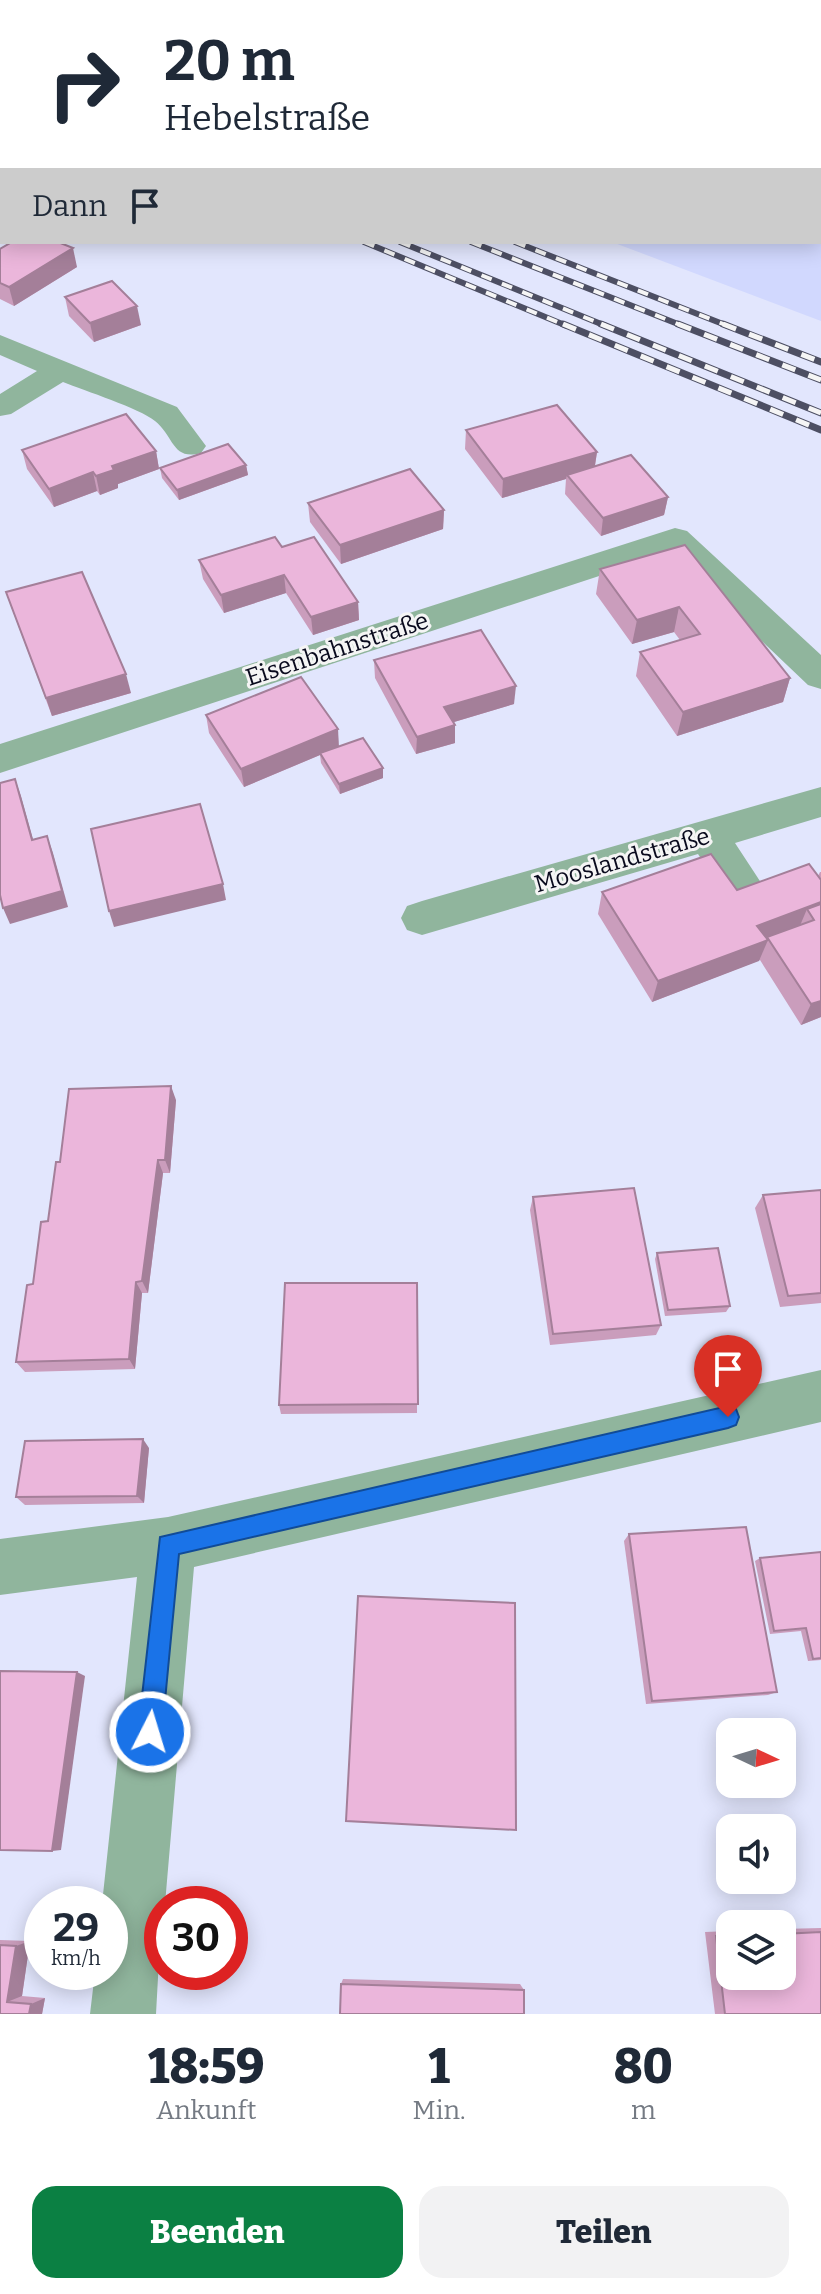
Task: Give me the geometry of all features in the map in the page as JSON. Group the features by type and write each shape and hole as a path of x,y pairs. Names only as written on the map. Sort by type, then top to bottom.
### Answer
{"street":[{"path":"0,344 166,414 190,446"},
{"path":"0,407 60,370"},
{"name":"Eisenbahnstraße","path":"0,759 675,539 821,676"},
{"name":"Mooslandstraße","path":"422,918 821,802"},
{"path":"708,836 750,898"},
{"path":"0,1567 168,1545 821,1396"},
{"path":"123,2014 168,1545"}],"shaded area":[{"path":"617,244 821,244 821,321"}],"building":[{"path":"9,244 63,244 73,248 9,287 0,283 0,249"},
{"path":"112,281 137,306 90,323 65,297"},
{"path":"557,405 597,452 503,479 466,430"},
{"path":"126,414 156,451 112,466 114,470 96,476 93,472 49,489 22,450"},
{"path":"228,444 246,465 177,490 160,468"},
{"path":"631,455 668,497 603,518 567,475"},
{"path":"410,469 444,510 340,545 308,503"},
{"path":"275,537 282,547 314,537 358,602 311,617 284,575 221,595 199,560"},
{"path":"685,545 790,678 683,712 640,652 700,634 679,607 637,620 600,569"},
{"path":"82,572 126,674 46,698 6,592"},
{"path":"481,630 516,686 444,707 455,725 417,737 374,660"},
{"path":"301,677 338,729 241,769 206,715"},
{"path":"363,738 383,768 339,784 320,753"},
{"path":"15,779 32,840 47,836 62,891 3,908 0,895 0,783"},
{"path":"200,804 223,884 109,911 91,829"},
{"path":"711,854 737,890 809,864 821,880 821,902 757,926 768,940 658,981 602,892"},
{"path":"821,904 821,1001 811,1004 767,937 814,920 807,909"},
{"path":"171,1086 165,1160 158,1160 142,1281 136,1282 129,1359 16,1362 27,1285 33,1284 41,1222 48,1221 56,1162 60,1162 69,1089"},
{"path":"634,1188 661,1325 553,1334 533,1197"},
{"path":"821,1190 821,1293 788,1296 763,1195"},
{"path":"718,1248 730,1306 668,1310 657,1253"},
{"path":"285,1283 417,1283 418,1404 279,1405"},
{"path":"143,1439 137,1496 16,1497 25,1441"},
{"path":"746,1527 777,1692 652,1701 629,1534"},
{"path":"821,1552 821,1658 813,1659 806,1628 774,1631 760,1558"},
{"path":"358,1596 515,1603 516,1830 346,1821"},
{"path":"0,1671 77,1672 52,1851 0,1850"},
{"path":"821,1932 821,2014 725,2014 722,1990 796,1990 796,1933"},
{"path":"0,1945 16,1946 7,2002 31,2004 29,2014 0,2014"},
{"path":"341,1984 524,1990 524,2014 340,2014"}],"railway":[{"path":"369,244 567,326"},
{"path":"405,244 606,326"},
{"path":"476,244 683,326"},
{"path":"520,244 728,326"},
{"path":"563,324 821,430"},
{"path":"601,324 821,413"},
{"path":"678,324 821,380"},
{"path":"723,324 821,362"}],"route":[{"path":"150,1732 168,1545 728,1417"}]}
